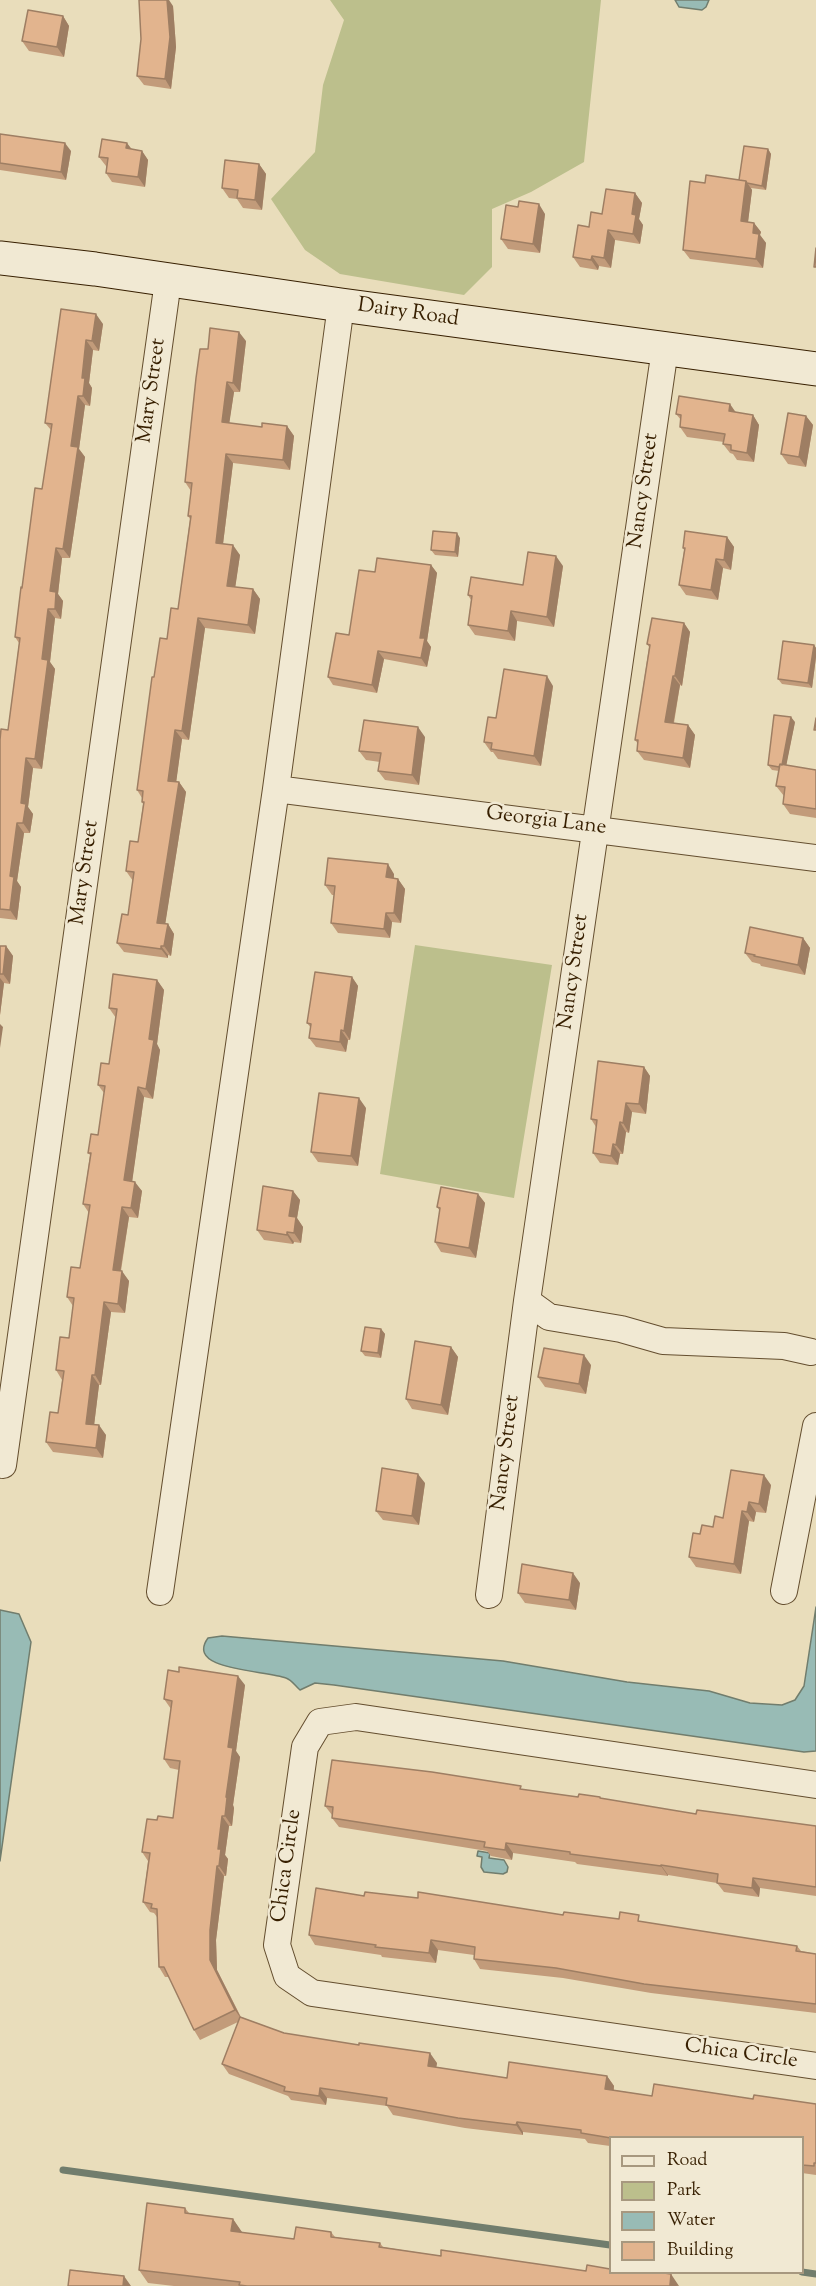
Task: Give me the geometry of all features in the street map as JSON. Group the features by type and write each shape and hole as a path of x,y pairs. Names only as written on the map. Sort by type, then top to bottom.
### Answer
{"street":[{"name":"Dairy Road","path":"0,258 816,369"},
{"name":"Mary Street","path":"3,1465 168,281"},
{"path":"160,1592 276,789 341,305"},
{"name":"Nancy Street","path":"489,1595 527,1301 665,349"},
{"name":"Georgia Lane","path":"276,789 816,858"},
{"path":"527,1301 549,1317 621,1329 663,1341 784,1346 814,1351"},
{"path":"784,1591 816,1426"},
{"name":"Chica Circle","path":"816,1785 356,1717 320,1722 304,1747 277,1945 287,1976 312,1993 816,2066"}],"green space":[{"path":"330,0 601,0 584,162 531,192 492,209 492,267 464,295 340,274 305,250 271,199 315,152 323,85 344,20"},
{"path":"415,945 552,965 514,1198 380,1174"}],"water":[{"path":"675,0 709,0 702,10 679,7"},
{"path":"816,1607 816,1751 804,1752 334,1685 315,1683 300,1690 286,1678 217,1663 207,1657 204,1649 208,1638 222,1636 503,1661 627,1682 709,1691 750,1703 782,1705 795,1700 804,1686"},
{"path":"0,1610 19,1614 31,1642 0,1861"},
{"path":"478,1851 490,1853 489,1858 504,1860 508,1867 507,1872 503,1874 484,1872 481,1867 482,1857 477,1856"}],"building":[{"path":"139,0 167,0 170,37 165,79 137,76 141,39"},
{"path":"28,10 63,16 57,47 22,41"},
{"path":"0,134 65,143 61,172 0,163"},
{"path":"102,139 127,143 126,148 142,151 138,177 106,173 108,158 99,157"},
{"path":"744,146 768,149 762,186 739,180"},
{"path":"225,160 259,164 255,200 237,198 238,190 222,188"},
{"path":"706,175 746,181 741,221 754,223 753,233 759,234 756,259 683,250 690,181 705,183"},
{"path":"606,189 635,193 632,214 636,215 633,234 608,230 604,258 592,256 591,260 573,257 578,225 589,227 591,212 602,214"},
{"path":"519,201 539,204 533,244 501,239 506,205 518,207"},
{"path":"61,309 96,314 92,341 86,340 82,378 85,378 83,396 78,396 71,446 78,447 63,549 56,548 50,591 56,592 55,609 48,609 42,659 48,660 35,759 26,758 21,803 26,804 23,823 17,823 10,876 14,877 10,910 0,909 0,740 1,729 8,730 20,638 15,637 35,488 42,489 52,424 45,423"},
{"path":"210,328 239,332 233,383 227,382 222,422 262,427 262,423 287,426 283,460 226,454 216,543 233,545 227,586 253,589 248,625 198,618 182,731 175,730 168,781 179,782 157,923 168,924 164,946 161,946 161,949 117,943 122,914 128,915 134,872 126,871 130,841 138,842 144,802 142,802 143,791 137,790 152,677 154,677 160,638 167,639 171,608 178,609 191,516 188,516 192,483 185,482 196,378 200,349 208,349"},
{"path":"679,396 730,404 729,411 753,415 747,453 731,450 731,445 723,444 725,434 680,427 681,415 676,414"},
{"path":"788,413 806,416 799,457 781,454"},
{"path":"433,531 457,533 455,552 431,550"},
{"path":"685,531 727,537 724,560 716,559 711,590 679,585 685,548 683,548"},
{"path":"528,552 556,556 547,617 511,611 508,631 468,625 472,596 468,595 471,577 523,585"},
{"path":"377,558 431,565 420,638 425,638 421,658 378,651 372,685 328,677 336,633 349,635 359,570 375,572"},
{"path":"652,618 684,623 665,722 688,725 683,758 637,751 638,740 635,740"},
{"path":"783,641 814,645 808,683 778,679"},
{"path":"504,669 547,676 534,756 491,749 492,743 484,742 488,717 496,718"},
{"path":"774,715 791,717 782,765 780,764 779,767 768,765"},
{"path":"364,720 418,727 412,775 378,771 381,753 359,751"},
{"path":"780,764 816,770 816,809 783,804 785,787 776,786"},
{"path":"328,858 388,864 386,877 398,879 394,913 386,913 384,929 331,923 335,886 325,885"},
{"path":"750,927 803,938 798,965 745,953"},
{"path":"0,946 6,946 3,974 0,974"},
{"path":"315,972 352,977 344,1031 341,1030 340,1042 309,1038 311,1024 307,1023"},
{"path":"113,974 157,980 149,1039 154,1040 146,1089 138,1087 124,1180 135,1182 131,1208 122,1207 113,1270 122,1271 118,1304 104,1302 95,1375 92,1375 86,1424 99,1425 96,1448 46,1442 50,1412 58,1413 64,1371 56,1370 60,1337 69,1338 74,1298 67,1297 71,1267 80,1268 90,1205 83,1204 91,1153 88,1153 91,1134 98,1135 105,1086 98,1085 101,1063 109,1064 117,1009 109,1008"},
{"path":"598,1061 644,1067 639,1104 626,1103 623,1123 620,1122 616,1145 613,1144 611,1156 593,1153 597,1120 591,1119"},
{"path":"319,1093 359,1098 351,1156 311,1152"},
{"path":"263,1186 293,1191 289,1216 296,1217 294,1233 287,1232 287,1235 257,1230"},
{"path":"441,1187 478,1194 469,1248 435,1242 440,1208 437,1207"},
{"path":"365,1327 381,1329 378,1353 361,1351"},
{"path":"415,1341 451,1347 441,1405 406,1399"},
{"path":"544,1348 584,1355 579,1384 538,1377"},
{"path":"382,1468 418,1474 412,1516 376,1511"},
{"path":"731,1470 764,1475 759,1504 749,1502 747,1512 742,1511 734,1564 689,1557 693,1533 700,1534 702,1525 713,1527 715,1516 723,1518"},
{"path":"522,1564 573,1573 569,1600 518,1593"},
{"path":"179,1667 238,1676 228,1747 233,1748 225,1816 222,1816 218,1849 221,1849 210,1930 210,1960 235,2010 194,2030 164,1967 159,1967 157,1909 151,1908 152,1904 143,1902 150,1853 142,1852 147,1819 157,1820 158,1816 173,1818 180,1761 164,1759 172,1701 164,1699 168,1670 179,1672"},
{"path":"332,1760 432,1772 521,1786 520,1789 578,1797 579,1794 696,1814 697,1810 816,1826 816,1887 753,1878 752,1888 717,1883 718,1874 506,1843 505,1850 484,1847 485,1842 332,1818 333,1807 325,1806"},
{"path":"316,1888 364,1896 365,1892 418,1898 418,1892 563,1915 564,1912 619,1919 620,1912 639,1915 638,1921 797,1946 796,1951 816,1954 816,2004 644,1984 556,1968 474,1959 475,1947 431,1940 429,1953 375,1947 376,1945 309,1935"},
{"path":"240,2017 284,2033 430,2053 428,2066 507,2078 509,2062 607,2076 605,2089 652,2096 654,2084 753,2099 754,2095 816,2104 816,2163 814,2166 804,2165 804,2136 609,2138 581,2133 581,2130 458,2118 386,2105 387,2098 320,2088 319,2096 284,2091 285,2087 222,2064"},
{"path":"147,2203 185,2208 185,2213 233,2219 231,2231 294,2239 296,2227 331,2232 331,2237 380,2243 379,2247 441,2256 441,2250 586,2271 587,2265 609,2269 609,2274 671,2274 670,2285 677,2286 247,2286 239,2285 240,2282 139,2270"},
{"path":"70,2270 124,2276 123,2286 68,2286"}],"waterway":[{"path":"63,2170 609,2245"},
{"path":"804,2272 816,2274"}]}
